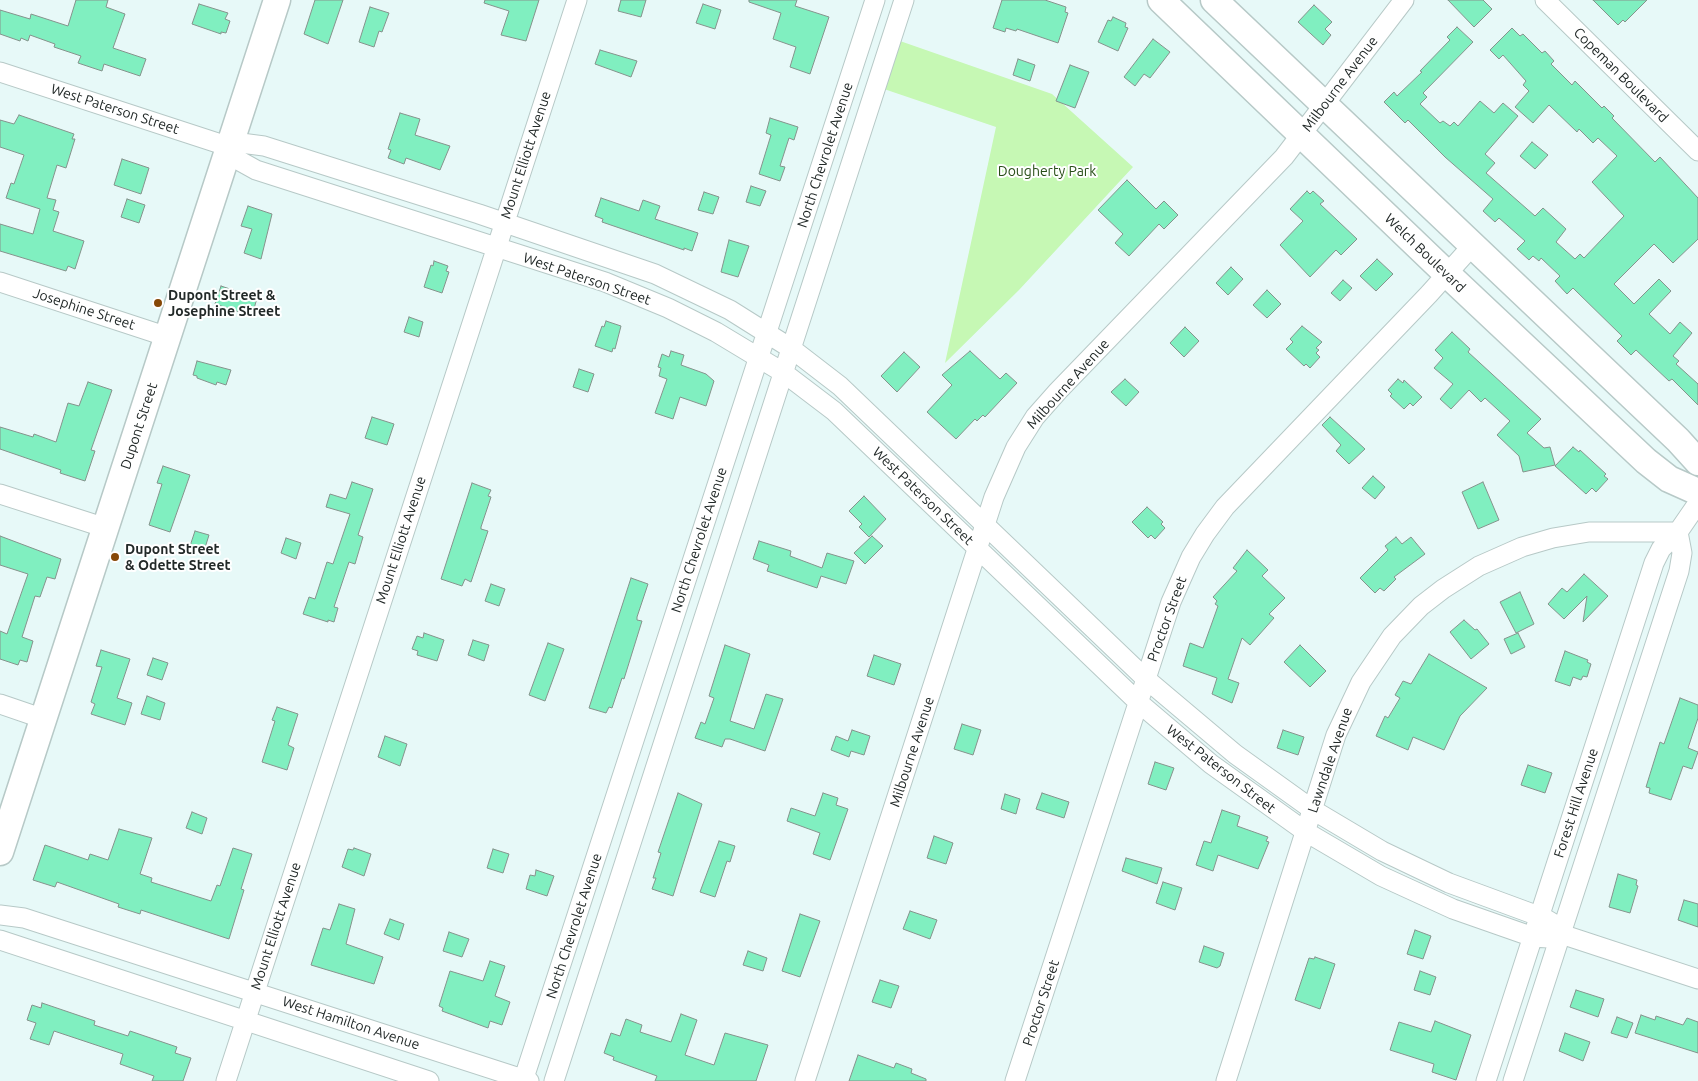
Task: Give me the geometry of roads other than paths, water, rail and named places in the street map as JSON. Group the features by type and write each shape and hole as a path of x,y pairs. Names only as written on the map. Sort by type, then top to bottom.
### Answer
{"main road":[{"name":"Dupont Street","path":"0,852 277,0"},
{"name":"Welch Boulevard","path":"1162,0 1446,274 1646,461 1669,479 1698,492"},
{"path":"1214,0 1678,440 1698,462"}],"street":[{"name":"Mount Elliott Avenue","path":"226,1081 577,0"},
{"name":"North Chevrolet Avenue","path":"526,1080 638,728 875,0"},
{"name":"North Chevrolet Avenue","path":"554,1081 904,0"},
{"name":"Milbourne Avenue","path":"804,1081 985,524 1010,458 1035,417 1284,157 1404,0"},
{"name":"Copeman Boulevard","path":"1545,0 1698,151"},
{"name":"West Paterson Street","path":"0,72 230,147 241,143 264,146 655,274 714,301 792,349 847,392 1146,679 1235,754 1313,810 1382,851 1429,875 1475,894 1540,916 1554,924 1561,934"},
{"name":"West Paterson Street","path":"230,147 238,160 256,170 646,298 701,323 784,373 848,423 1138,702 1210,764 1306,832 1358,863 1419,895 1453,909 1533,937 1548,938 1561,934 1698,979"},
{"name":"Proctor Street","path":"1015,1081 1179,581 1198,545 1217,516 1472,246"},
{"name":"Josephine Street","path":"0,282 168,337"},
{"path":"0,494 106,528"},
{"name":"Forest Hill Avenue","path":"1486,1081 1654,563 1667,542 1678,532 1698,503"},
{"name":"Lawndale Avenue","path":"1226,1081 1336,735 1360,682 1392,636 1432,597 1466,574 1492,560 1553,538 1606,531 1678,532"},
{"name":"Forest Hill Avenue","path":"1513,1081 1679,571 1682,554 1678,532"},
{"path":"0,704 44,718"},
{"path":"638,728 666,737"},
{"name":"West Hamilton Avenue","path":"0,915 24,918 526,1080"},
{"path":"0,940 429,1081"}],"place":[{"name":"Dupont Street & Josephine Street","path":"158,303"},
{"name":"Dupont Street & Odette Street","path":"115,557"}],"park label":[{"name":"Dougherty Park","path":"1047,171"}]}
